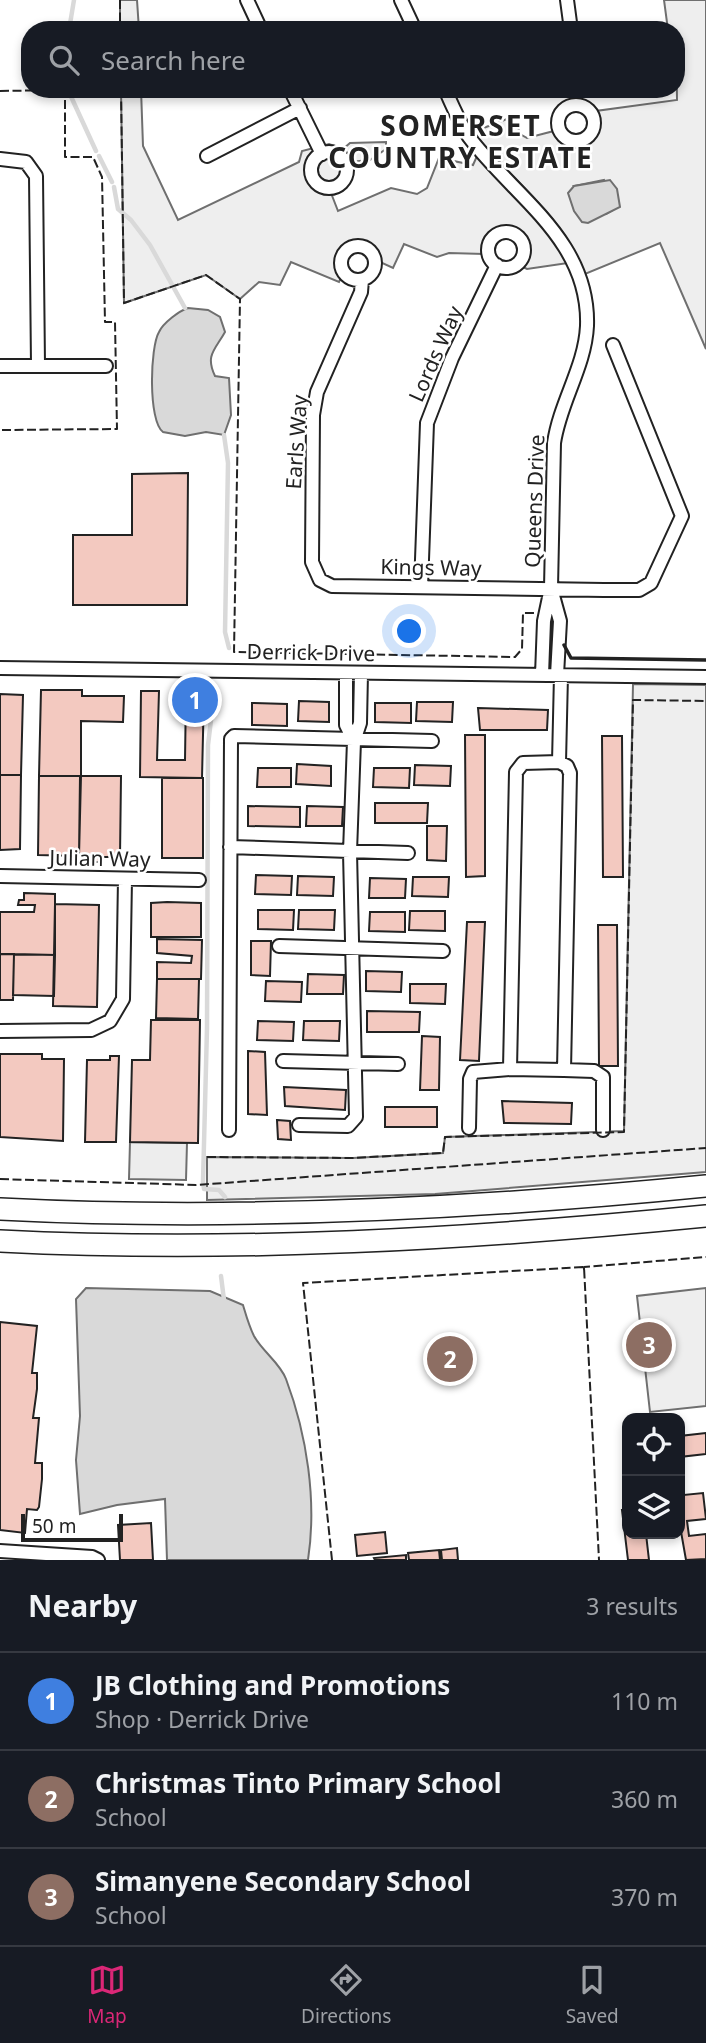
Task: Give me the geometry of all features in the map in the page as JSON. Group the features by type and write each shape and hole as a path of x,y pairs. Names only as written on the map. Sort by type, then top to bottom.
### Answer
{"highway":[{"path":"0,1209 261,1212 520,1202 706,1186"},
{"path":"0,1241 230,1244 355,1240 587,1227 706,1216"}],"street":[{"path":"247,0 257,21"},
{"path":"401,0 411,21"},
{"path":"567,0 570,21"},
{"path":"295,98 322,154"},
{"name":"Queens Drive","path":"450,98 468,135 559,236 578,273 586,303 585,347 557,425 554,443 551,588 544,621 542,675"},
{"path":"579,98 579,105"},
{"path":"207,156 300,108"},
{"path":"0,159 26,162 36,176 38,365"},
{"name":"Lords Way","path":"421,587 427,423 452,358 496,265"},
{"name":"Earls Way","path":"315,573 311,553 313,415 321,382 361,292 362,280"},
{"name":"Kings Way","path":"315,573 320,580 332,586 639,590 646,587 655,577 681,524 680,506 613,345"},
{"path":"0,366 106,366"},
{"name":"Queens Drive","path":"551,588 560,621 559,762 567,766 569,773 564,1070"},
{"name":"Derrick Drive","path":"0,668 706,677"},
{"path":"346,673 346,725 354,741"},
{"path":"299,1125 348,1126 354,1122 356,1062 350,852 354,741 360,723 361,673"},
{"path":"229,1130 232,737 432,741"},
{"path":"510,1069 516,772 523,763 559,762"},
{"path":"230,847 408,853"},
{"name":"Julian Way","path":"0,876 199,880"},
{"path":"0,1031 91,1030 110,1021 123,999 125,879"},
{"path":"279,946 443,951"},
{"path":"283,1061 398,1064"},
{"path":"469,1128 470,1079 473,1072 510,1069 601,1074 604,1081 603,1130"},
{"path":"0,1551 92,1557 99,1560"}],"shaded area":[{"path":"120,0 137,0 138,21 120,21"},
{"path":"664,0 706,0 706,349 660,243 585,274 564,234 550,216 473,132 515,116 520,134 527,138 554,131 563,141 580,145 591,139 595,133 596,111 685,98 685,21 667,21","holes":["604,180 613,210 606,214 574,186"]},
{"path":"121,98 141,98 143,146 178,220 299,162 302,151 329,144 343,149 350,143 386,142 386,149 370,160 350,162 347,183 331,193 338,211 391,188 417,194 427,188 439,158 473,165 477,156 538,220 568,263 527,269 521,266 527,255 526,242 512,229 499,229 489,236 484,254 449,253 437,257 404,244 393,268 380,262 372,245 354,240 338,252 336,265 341,277 339,282 291,262 280,285 259,282 240,299 206,275 124,303"},
{"path":"610,180 617,189 620,207 588,223 582,222 574,211 568,193 574,186"},
{"path":"188,308 208,310 220,317 225,332 211,358 215,376 229,378 231,415 224,435 206,432 185,436 163,432 158,425 152,384 156,340 168,321"},
{"path":"633,684 706,685 706,1172 435,1194 207,1200 207,1157 353,1158 443,1153 445,1137 624,1131"},
{"path":"130,1142 187,1143 186,1180 129,1179"},
{"path":"86,1288 210,1291 243,1305 254,1336 286,1379 300,1423 311,1492 308,1560 167,1560 165,1499 117,1505 80,1514 76,1460 80,1416 76,1299"},
{"path":"706,1288 706,1406 650,1412 637,1296"}],"building":[{"path":"188,473 187,605 73,605 73,535 132,535 132,474"},
{"path":"41,690 82,690 82,696 124,696 123,722 81,721 81,776 39,776"},
{"path":"141,691 159,691 157,760 185,760 186,692 204,692 202,778 140,777"},
{"path":"0,694 23,695 21,775 0,775"},
{"path":"299,701 329,702 329,722 298,721"},
{"path":"417,702 453,702 452,722 416,721"},
{"path":"252,703 287,704 287,726 252,725"},
{"path":"375,703 411,703 411,723 375,722"},
{"path":"478,708 548,710 547,730 480,730"},
{"path":"465,735 485,735 485,876 466,877"},
{"path":"602,736 622,736 623,877 603,877"},
{"path":"297,764 331,766 331,786 296,784"},
{"path":"415,765 451,766 450,786 414,785"},
{"path":"258,768 291,768 291,787 257,787"},
{"path":"374,768 410,768 409,788 373,787"},
{"path":"0,775 21,775 20,849 0,850"},
{"path":"39,776 80,776 79,856 38,855"},
{"path":"81,776 121,776 120,857 100,857 100,862 93,862 93,856 79,856"},
{"path":"162,778 203,778 203,858 162,858"},
{"path":"375,803 428,803 427,823 375,823"},
{"path":"248,806 300,807 300,827 248,826"},
{"path":"307,806 343,807 342,826 306,826"},
{"path":"427,826 447,826 446,861 427,860"},
{"path":"256,875 292,876 291,895 255,894"},
{"path":"298,876 334,877 333,896 297,895"},
{"path":"413,877 449,877 448,897 412,896"},
{"path":"370,878 406,879 405,898 369,898"},
{"path":"24,893 55,894 55,955 0,954 0,912 34,912 35,905 18,905 19,900 24,900"},
{"path":"151,903 201,903 201,937 151,937"},
{"path":"55,904 99,905 97,1007 53,1006"},
{"path":"258,910 294,910 293,930 258,929"},
{"path":"299,910 335,910 334,930 298,929"},
{"path":"410,911 445,911 445,931 409,930"},
{"path":"370,912 405,912 405,932 369,931"},
{"path":"467,922 485,922 479,1061 460,1060"},
{"path":"598,925 617,925 618,1066 599,1066"},
{"path":"157,939 202,940 201,979 157,979 157,962 191,963 192,956 157,953"},
{"path":"251,941 271,941 270,976 251,975"},
{"path":"0,954 14,954 13,1000 0,1000"},
{"path":"14,954 55,955 54,996 13,995"},
{"path":"366,971 402,972 401,992 366,991"},
{"path":"308,974 344,975 343,994 307,994"},
{"path":"157,979 199,979 198,1019 156,1018"},
{"path":"266,981 302,982 301,1002 265,1001"},
{"path":"410,984 446,984 445,1004 410,1003"},
{"path":"367,1011 420,1012 419,1032 367,1032"},
{"path":"151,1020 200,1020 198,1143 130,1142 132,1060 150,1060"},
{"path":"258,1021 294,1022 293,1041 257,1040"},
{"path":"304,1021 340,1021 339,1041 303,1040"},
{"path":"422,1036 440,1037 439,1090 420,1090"},
{"path":"248,1051 265,1052 267,1115 248,1114"},
{"path":"0,1054 42,1054 42,1059 64,1059 63,1141 0,1137"},
{"path":"110,1056 119,1056 116,1142 85,1142 87,1060 110,1060"},
{"path":"284,1087 346,1090 345,1110 285,1106"},
{"path":"502,1101 572,1103 571,1124 504,1123"},
{"path":"385,1107 437,1107 437,1127 385,1127"},
{"path":"277,1120 290,1121 291,1140 278,1139"},
{"path":"0,1322 37,1326 32,1373 37,1373 33,1418 39,1418 35,1463 42,1463 42,1479 39,1507 37,1510 27,1509 25,1533 0,1530"},
{"path":"706,1433 706,1454 685,1456 685,1435"},
{"path":"703,1493 706,1519 687,1521 689,1536 706,1534 706,1559 686,1560 682,1539 685,1539 685,1495"},
{"path":"151,1523 153,1560 120,1560 118,1525"},
{"path":"385,1532 387,1553 357,1556 355,1535"},
{"path":"625,1539 647,1539 649,1560 628,1560"},
{"path":"457,1548 458,1560 442,1560 441,1550"},
{"path":"439,1550 440,1560 409,1560 408,1553"},
{"path":"406,1555 406,1560 374,1558"}],"waterway":[{"path":"70,21 74,0"},
{"path":"72,98 96,151"},
{"path":"99,156 112,182"},
{"path":"114,187 118,209 131,220 150,245 185,308"},
{"path":"224,435 228,463 225,632 229,648"},
{"path":"215,687 208,745 207,1028 203,1182 204,1189 219,1190 225,1197"},
{"path":"221,1276 224,1300"}],"fence":[{"path":"120,0 120,21"},
{"path":"0,91 21,91"},
{"path":"0,430 117,429 115,322 105,322 102,177 93,157 65,157 65,98"},
{"path":"121,98 124,303 206,275 240,299 234,652 515,657 522,649 523,613 537,613"},
{"path":"207,1157 353,1158 443,1153 445,1137 624,1132 633,700 706,701"},
{"path":"0,1179 196,1185 706,1148"},
{"path":"584,1270 584,1267 706,1257"},
{"path":"332,1560 303,1283 584,1267 599,1560"}],"wall":[{"path":"564,645 571,658 706,660"}],"place":[{"name":"JB Clothing and Promotions","path":"195,700"},
{"name":"Simanyene Secondary School","path":"649,1345"},
{"name":"Christmas Tinto Primary School","path":"450,1359"}],"district":[{"name":"SOMERSET COUNTRY ESTATE","path":"461,142"}]}
